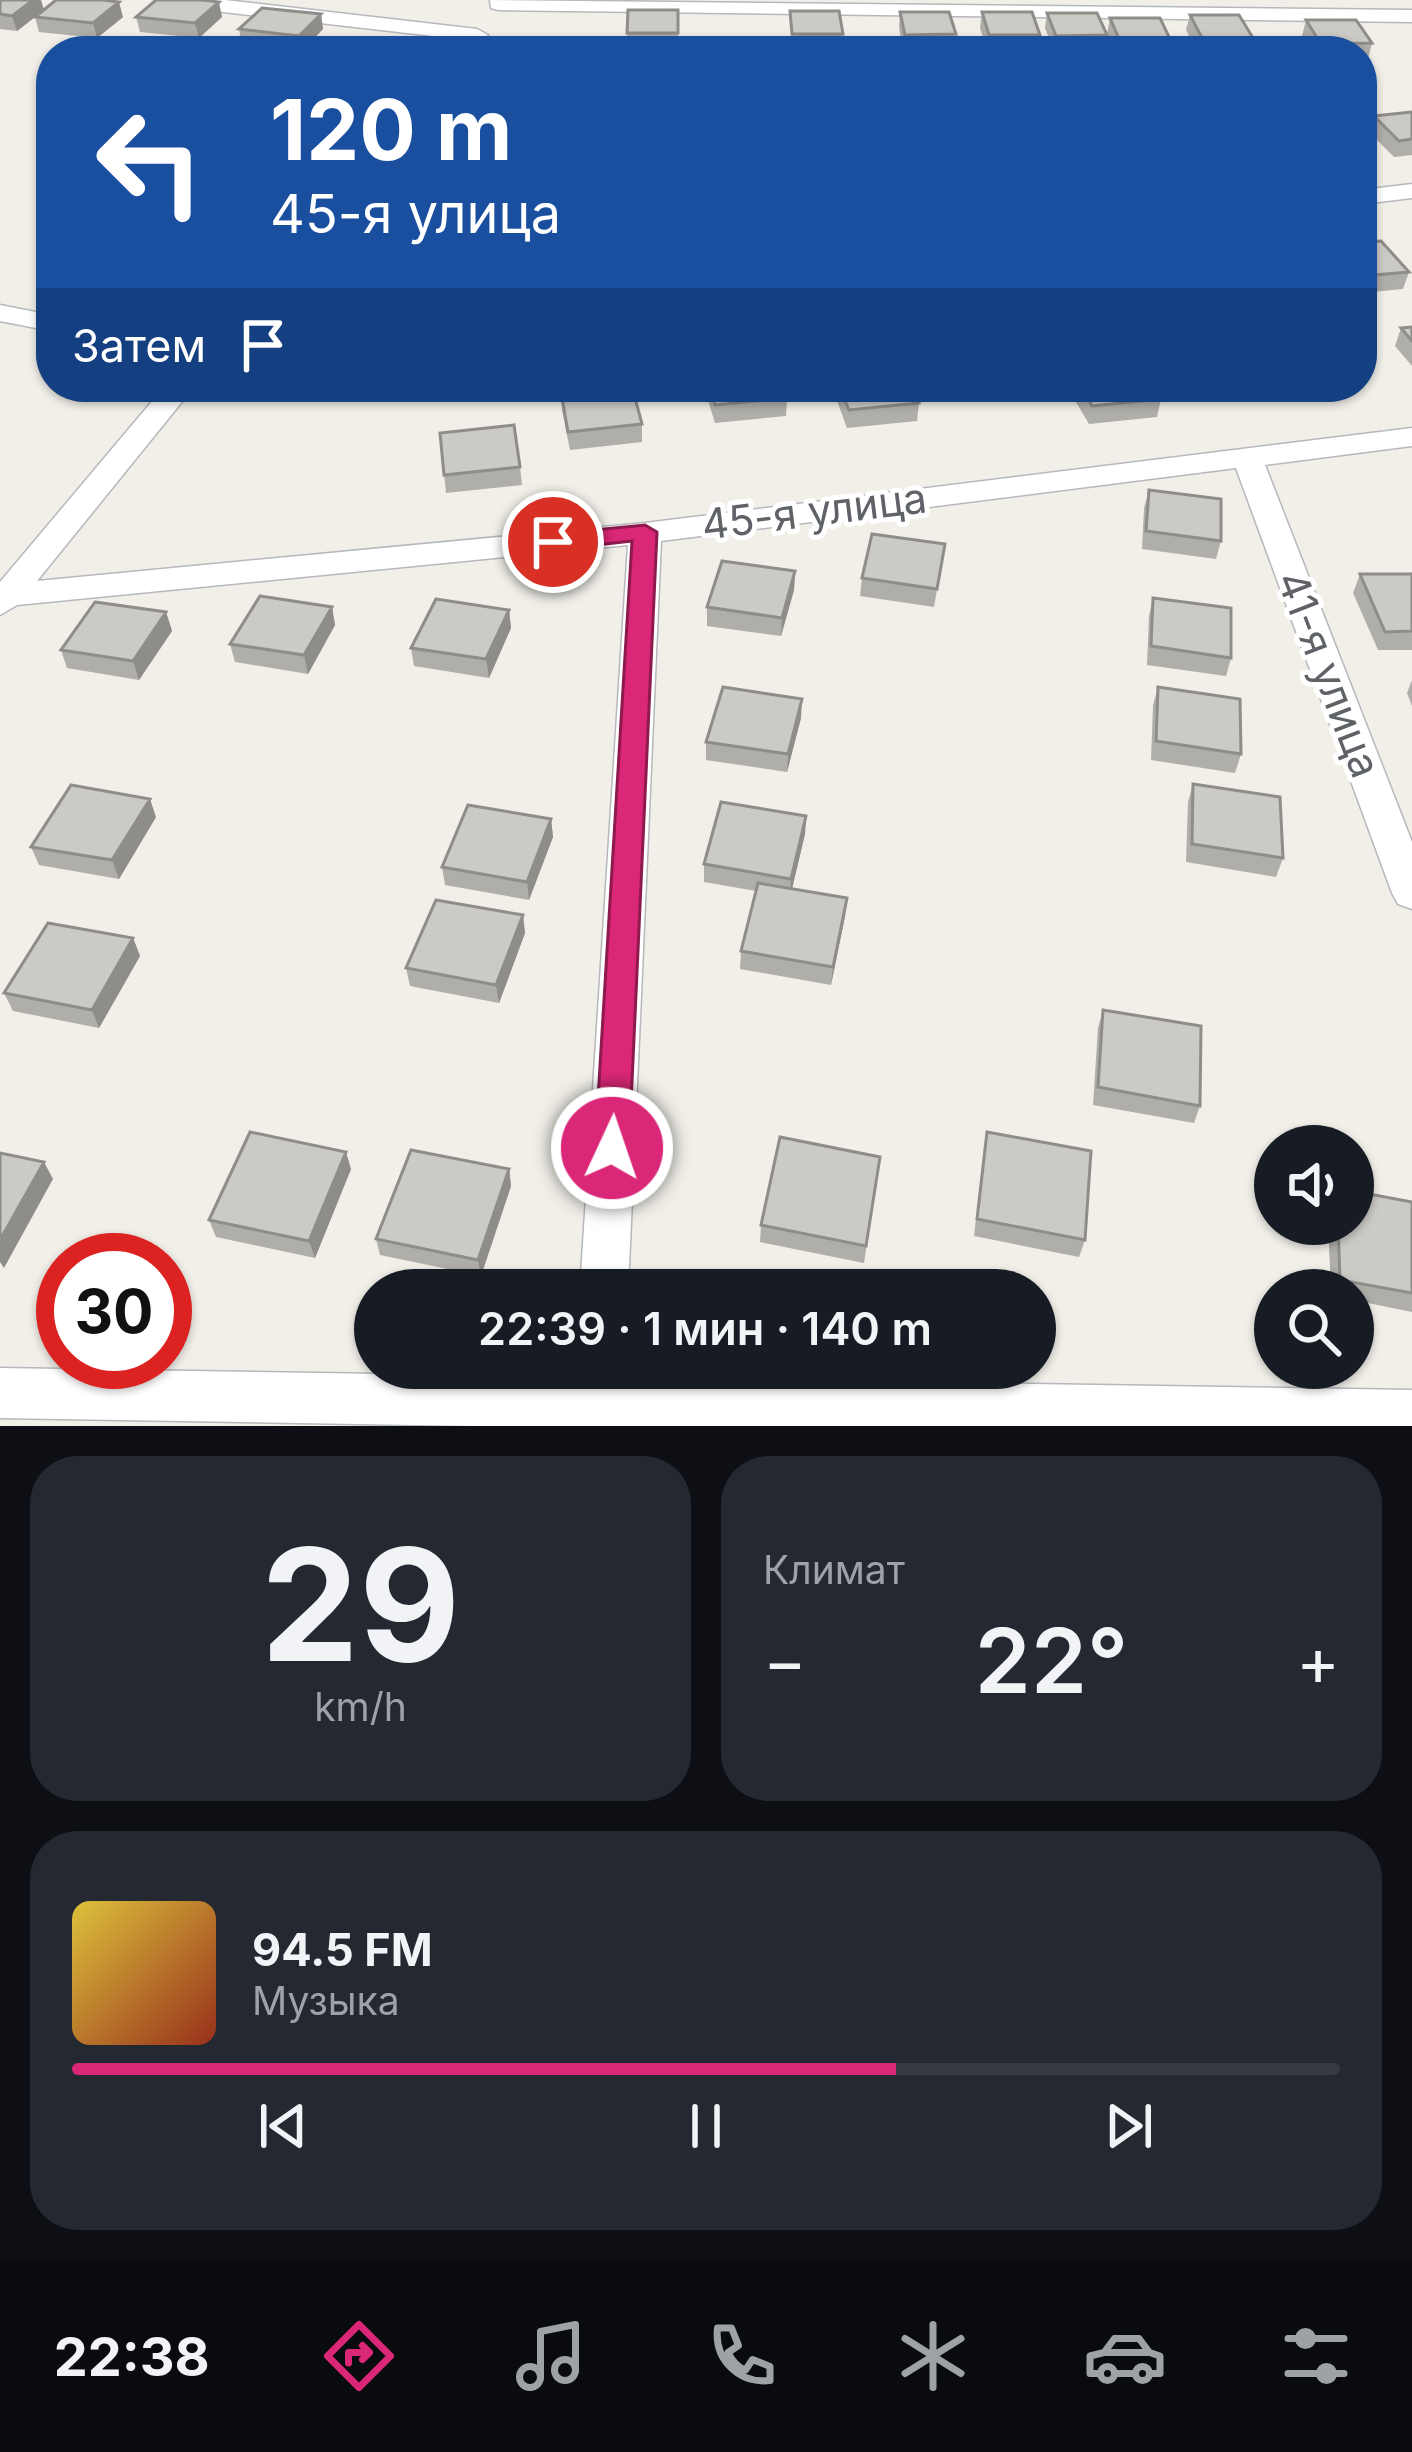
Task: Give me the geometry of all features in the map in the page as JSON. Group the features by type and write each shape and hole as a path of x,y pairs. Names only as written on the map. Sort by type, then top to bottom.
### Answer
{"street":[{"path":"170,0 421,36"},
{"path":"475,36 499,2 1412,16"},
{"path":"1377,195 1412,191"},
{"path":"0,313 36,320"},
{"path":"2,599 166,402"},
{"name":"45-я улица","path":"2,599 645,532 1412,437"},
{"name":"41-я улица","path":"1246,455 1412,893"},
{"path":"605,1269 645,532"},
{"path":"0,1393 598,1399 1412,1416"}],"building":[{"path":"0,0 33,0 12,16 0,14"},
{"path":"56,0 119,2 93,23 35,17"},
{"path":"156,0 219,2 195,23 136,17"},
{"path":"262,8 321,14 299,36 239,29"},
{"path":"628,10 678,10 678,33 627,33"},
{"path":"790,11 839,11 843,34 792,34"},
{"path":"900,12 949,12 956,34 905,35"},
{"path":"982,12 1032,12 1040,35 989,35"},
{"path":"1047,13 1097,13 1107,35 1056,36"},
{"path":"1190,15 1239,15 1252,36 1201,36"},
{"path":"1110,18 1160,18 1169,36 1118,36"},
{"path":"1306,20 1356,20 1367,36 1316,36"},
{"path":"1412,112 1412,139 1399,141 1377,116"},
{"path":"1377,241 1381,241 1409,272 1377,275"},
{"path":"563,402 636,402 642,424 568,432"},
{"path":"846,402 919,403 849,410"},
{"path":"514,425 520,467 444,475 440,433"},
{"path":"1149,490 1221,499 1221,541 1146,531"},
{"path":"872,534 945,544 937,589 862,578"},
{"path":"722,561 795,571 782,618 707,607"},
{"path":"1360,574 1412,574 1412,631 1385,632"},
{"path":"260,596 332,607 304,655 230,644"},
{"path":"1153,598 1231,608 1231,658 1151,646"},
{"path":"436,599 509,610 486,659 411,648"},
{"path":"95,602 166,612 133,661 61,650"},
{"path":"723,687 802,699 788,754 706,742"},
{"path":"1158,687 1240,699 1241,754 1156,741"},
{"path":"1193,784 1280,797 1283,858 1192,844"},
{"path":"71,785 150,799 112,860 31,847"},
{"path":"721,802 806,816 791,879 704,864"},
{"path":"468,805 551,819 527,882 442,867"},
{"path":"758,883 847,898 833,967 741,951"},
{"path":"436,900 523,915 496,985 406,968"},
{"path":"48,923 133,938 92,1010 4,993"},
{"path":"1103,1010 1201,1026 1200,1106 1098,1087"},
{"path":"250,1132 346,1152 309,1241 209,1220"},
{"path":"987,1132 1091,1151 1085,1240 977,1219"},
{"path":"780,1137 880,1157 866,1246 761,1225"},
{"path":"411,1150 509,1169 478,1260 376,1239"},
{"path":"0,1153 44,1162 0,1240"},
{"path":"1374,1195 1412,1202 1412,1293 1374,1286 1374,1269 1340,1269 1339,1245 1374,1245"}],"route":[{"path":"553,542 645,532 612,1148"}]}
